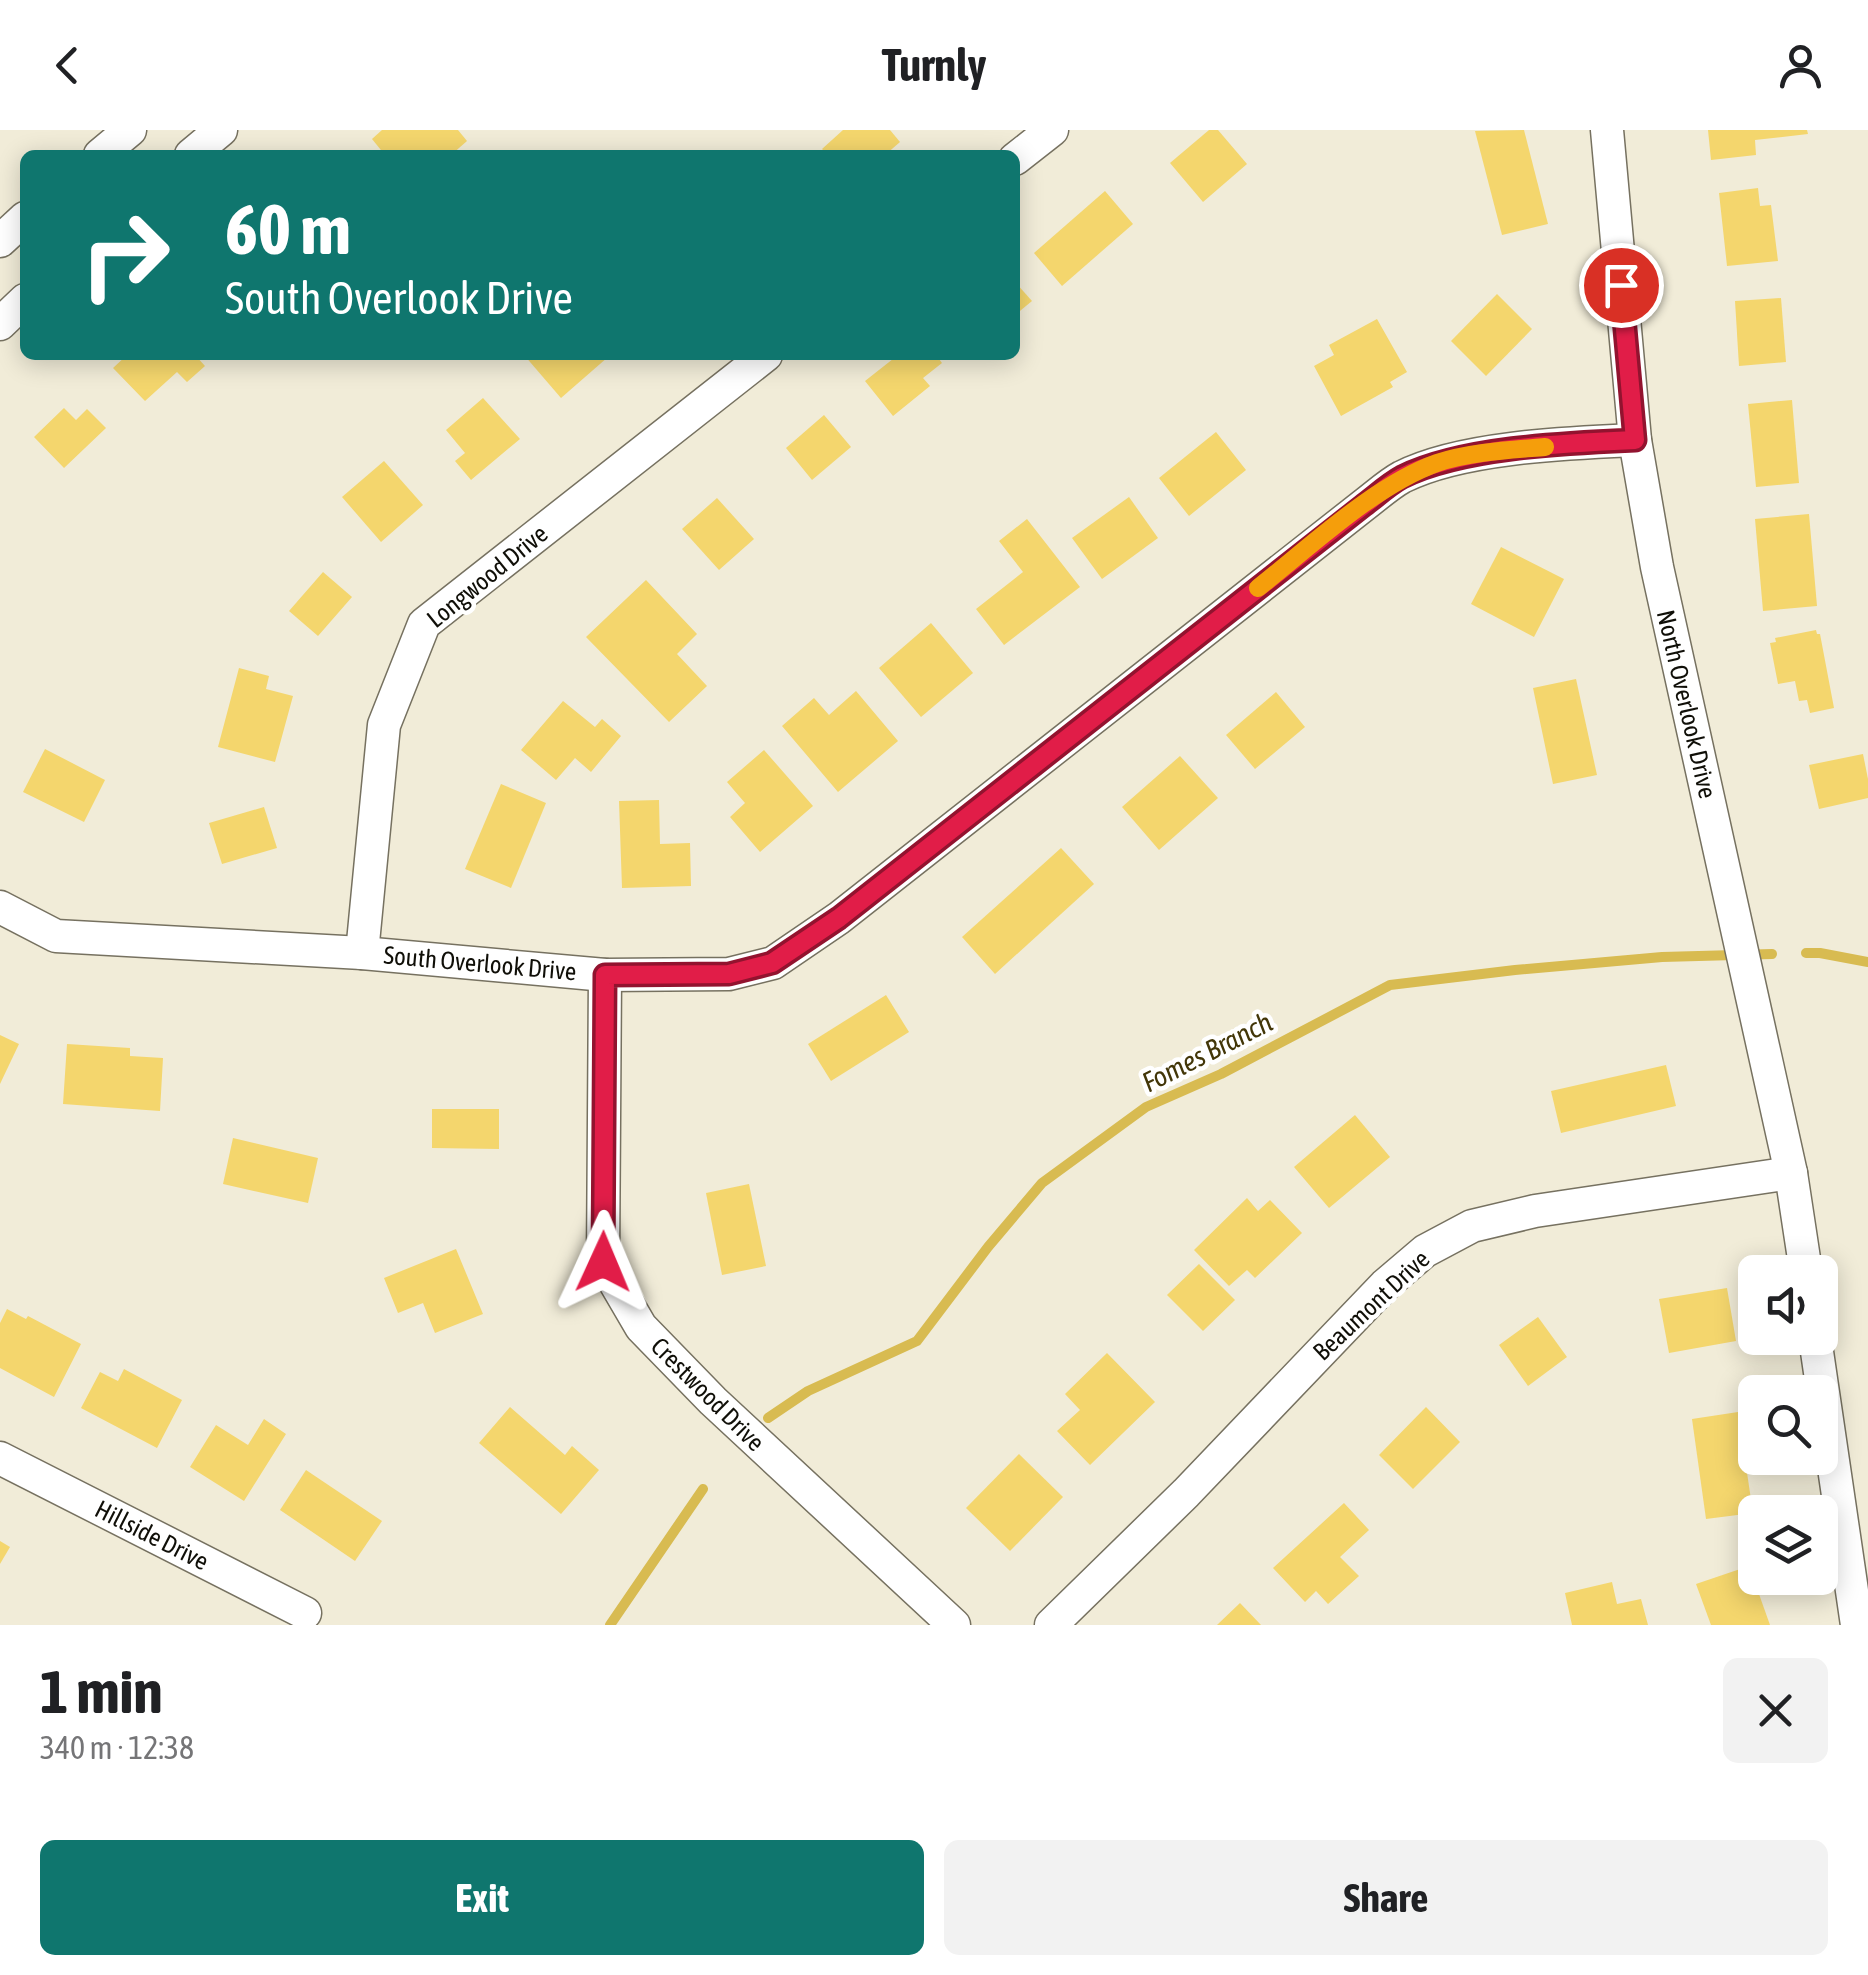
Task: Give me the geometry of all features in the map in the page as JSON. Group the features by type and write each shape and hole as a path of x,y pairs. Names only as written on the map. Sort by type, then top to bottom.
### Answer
{"street":[{"path":"106,150 130,130"},
{"path":"197,150 221,130"},
{"path":"1020,155 1052,130"},
{"name":"North Overlook Drive","path":"1607,130 1635,440 1661,586 1791,1173 1803,1255"},
{"path":"0,324 20,305"},
{"name":"Longwood Drive","path":"362,952 384,725 424,624 760,360"},
{"name":"South Overlook Drive","path":"0,907 56,936 362,952 605,975 729,974 772,963 839,918 1401,478 1440,462 1496,452 1635,440"},
{"name":"Crestwood Drive","path":"605,975 603,1262 641,1327 712,1401 954,1625"},
{"name":"Beaumont Drive","path":"1051,1625 1186,1492 1385,1285 1425,1251 1472,1226 1535,1211 1791,1173"},
{"path":"1817,1355 1857,1625"},
{"name":"Hillside Drive","path":"0,1458 304,1613"}],"building":[{"path":"382,130 458,130 467,141 457,150 381,150 372,139"},
{"path":"843,130 890,130 900,142 891,150 822,149"},
{"path":"1209,130 1218,130 1247,164 1203,202 1170,163"},
{"path":"1524,130 1548,224 1502,235 1475,131"},
{"path":"1708,130 1807,130 1808,134 1755,140 1756,155 1711,160"},
{"path":"1758,188 1760,206 1771,205 1778,261 1727,266 1719,193"},
{"path":"1105,191 1133,224 1062,286 1034,253"},
{"path":"1020,288 1032,301 1020,311"},
{"path":"1497,294 1532,329 1486,376 1451,341"},
{"path":"1781,298 1786,362 1739,366 1735,301"},
{"path":"1377,319 1407,372 1390,382 1393,387 1341,416 1314,366 1334,355 1329,345"},
{"path":"122,360 200,360 205,366 187,382 177,372 145,401 113,368"},
{"path":"528,360 605,360 561,398"},
{"path":"892,360 942,363 923,378 930,386 893,416 865,381"},
{"path":"483,398 520,439 471,480 455,461 465,453 446,430"},
{"path":"1792,400 1799,483 1756,487 1748,404"},
{"path":"64,408 76,420 87,409 106,428 64,468 34,437"},
{"path":"824,415 851,447 812,480 786,448"},
{"path":"1216,432 1246,470 1189,516 1159,478"},
{"path":"384,461 423,505 381,542 342,497"},
{"path":"1129,497 1158,538 1102,579 1072,538"},
{"path":"717,498 754,539 719,570 682,529"},
{"path":"1809,514 1817,606 1763,611 1755,519"},
{"path":"1027,519 1080,587 1004,645 976,609 1023,572 999,541"},
{"path":"1501,547 1564,579 1534,637 1471,604"},
{"path":"323,572 352,597 318,636 289,611"},
{"path":"646,580 697,634 677,654 707,686 669,722 586,637"},
{"path":"931,623 973,673 921,717 879,668"},
{"path":"1816,630 1834,708 1810,713 1807,700 1799,701 1795,681 1778,684 1770,643 1776,642 1775,638"},
{"path":"239,668 269,676 266,689 293,696 275,762 218,747"},
{"path":"1576,679 1597,775 1553,784 1533,688"},
{"path":"856,691 898,741 838,792 782,726 814,698 829,715"},
{"path":"1276,692 1305,727 1255,769 1226,735"},
{"path":"563,701 595,727 602,719 621,736 591,772 575,758 556,780 521,750"},
{"path":"45,749 105,780 84,822 23,792"},
{"path":"764,750 813,806 760,852 730,817 745,803 727,782"},
{"path":"1863,754 1868,798 1819,809 1809,765"},
{"path":"1180,756 1218,798 1159,850 1122,807"},
{"path":"501,784 546,803 511,888 465,869"},
{"path":"659,800 660,844 690,843 691,886 622,888 619,801"},
{"path":"264,807 277,848 222,864 209,823"},
{"path":"1061,848 1094,884 995,974 962,937"},
{"path":"886,995 909,1032 831,1081 808,1044"},
{"path":"0,1035 19,1044 0,1084"},
{"path":"67,1044 130,1048 130,1056 163,1058 160,1111 63,1104"},
{"path":"1666,1065 1676,1106 1561,1133 1551,1091"},
{"path":"432,1109 499,1109 499,1149 432,1148"},
{"path":"1355,1115 1390,1157 1329,1208 1294,1167"},
{"path":"233,1138 318,1158 308,1203 223,1184"},
{"path":"749,1184 766,1266 722,1275 706,1193"},
{"path":"1247,1198 1258,1211 1270,1200 1302,1233 1255,1278 1247,1270 1229,1286 1194,1250"},
{"path":"456,1249 483,1314 435,1333 423,1303 398,1313 384,1278"},
{"path":"1199,1264 1235,1300 1203,1331 1167,1295"},
{"path":"1727,1288 1736,1341 1669,1353 1659,1299"},
{"path":"7,1309 81,1344 54,1397 0,1368 0,1323"},
{"path":"1538,1317 1567,1357 1528,1386 1499,1345"},
{"path":"1107,1353 1155,1402 1090,1465 1057,1431 1080,1410 1065,1394"},
{"path":"124,1369 182,1400 157,1448 81,1408 100,1372 118,1381"},
{"path":"510,1407 565,1455 572,1446 599,1470 561,1514 479,1443"},
{"path":"1426,1407 1460,1442 1413,1489 1379,1455"},
{"path":"1738,1412 1738,1475 1747,1475 1750,1495 1738,1495 1738,1515 1706,1519 1692,1419"},
{"path":"264,1419 286,1434 244,1501 190,1467 216,1425 248,1445"},
{"path":"1019,1454 1063,1497 1010,1551 966,1508"},
{"path":"306,1470 382,1521 355,1561 280,1510"},
{"path":"1344,1503 1369,1530 1340,1557 1359,1576 1328,1604 1316,1591 1305,1602 1273,1568"},
{"path":"0,1541 10,1547 0,1564"},
{"path":"1738,1570 1738,1595 1759,1595 1770,1625 1711,1625 1696,1584"},
{"path":"1612,1582 1617,1604 1641,1599 1648,1625 1572,1625 1565,1593"},
{"path":"1240,1603 1261,1625 1217,1625"}],"waterway":[{"name":"Fomes Branch","path":"1806,953 1868,962"},
{"name":"Fomes Branch","path":"768,1418 808,1391 917,1341 1042,1183 1146,1107 1221,1074 1390,985 1662,957 1772,954"},
{"name":"Fomes Branch","path":"610,1625 703,1489"}],"slow traffic":[{"path":"1258,588 1401,478 1440,462 1545,447"}],"route":[{"path":"603,1262 605,975 729,974 772,963 839,918 1401,478 1440,462 1496,452 1635,440 1621,285"}]}
